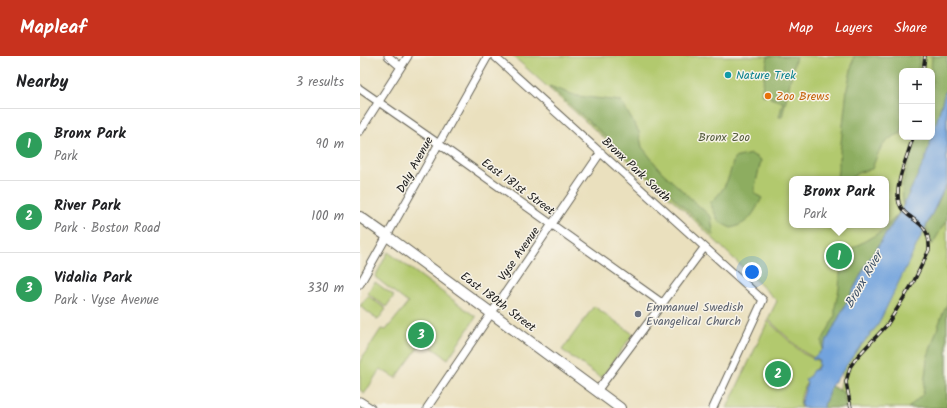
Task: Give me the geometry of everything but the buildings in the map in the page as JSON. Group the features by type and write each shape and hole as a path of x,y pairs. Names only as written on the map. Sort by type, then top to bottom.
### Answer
{"main road":[{"name":"East 180th Street","path":"360,217 620,408"}],"street":[{"path":"388,56 401,67"},
{"path":"360,131 408,56"},
{"name":"Daly Avenue","path":"360,284 488,56"},
{"name":"Bronx Park South","path":"494,56 763,300 713,408"},
{"name":"East 181st Street","path":"360,89 662,303"},
{"name":"Vyse Avenue","path":"427,408 601,152"},
{"path":"596,391 704,248"},
{"path":"360,401 370,408"}],"green space":[{"name":"Bronx Zoo","path":"513,56 947,56 947,408 835,408 843,374 802,351 768,319 777,301 685,211"},
{"path":"768,56 796,56 782,117 779,117 783,102 770,98 771,96 767,93 765,96 761,94"},
{"path":"854,56 920,56 918,68 899,68 899,134 890,139 882,146 872,169 860,172 854,176 837,176 847,89"},
{"path":"932,56 947,56 947,86 935,127 935,68 931,68"},
{"path":"549,86 577,96 621,101 639,132 642,147 661,171 711,217 714,236 669,193"},
{"path":"915,140 931,140 925,160 903,207 902,185"},
{"path":"751,154 761,160 755,187 755,194 762,198 747,221 731,228 719,222 710,203 720,193 726,183 734,158"},
{"path":"947,183 947,219 932,245 926,227"},
{"path":"900,212 866,265 822,350 822,341 835,316 841,263 846,252 885,228 889,228 889,224"},
{"path":"388,252 476,317 448,359 423,341 396,378 380,369 365,393 360,390 360,361 381,329 386,330 408,303 375,277"},
{"path":"375,282 394,296 386,307 367,293"},
{"path":"368,296 386,309 378,320 360,306"},
{"path":"947,304 947,408 908,408 923,394 927,359"},
{"path":"594,306 633,334 601,378 562,350"},
{"path":"768,321 802,353 820,362 803,390 800,402 801,408 727,408"},
{"path":"831,386 843,392 846,408 823,408"}],"water":[{"name":"Bronx River","path":"947,86 947,183 878,325 831,386 823,408 802,408 801,403 807,383 805,380 809,377 813,370 816,370 819,365 817,358 814,360 812,359 822,350 866,265 900,212 925,160 931,140 935,140 935,126"}],"railway":[{"path":"923,68 925,56"},
{"path":"851,408 846,382 850,367 857,357 887,325 913,283 929,250 929,240 926,232 922,226 906,214 899,203 898,187 912,140"}],"place":[{"name":"Nature Trek","path":"728,75"},
{"name":"Zoo Brews","path":"768,96"},
{"name":"Bronx Park","path":"839,256"},
{"name":"Emmanuel Swedish Evangelical Church","path":"638,314"},
{"name":"Vidalia Park","path":"421,335"},
{"name":"River Park","path":"778,374"}]}
